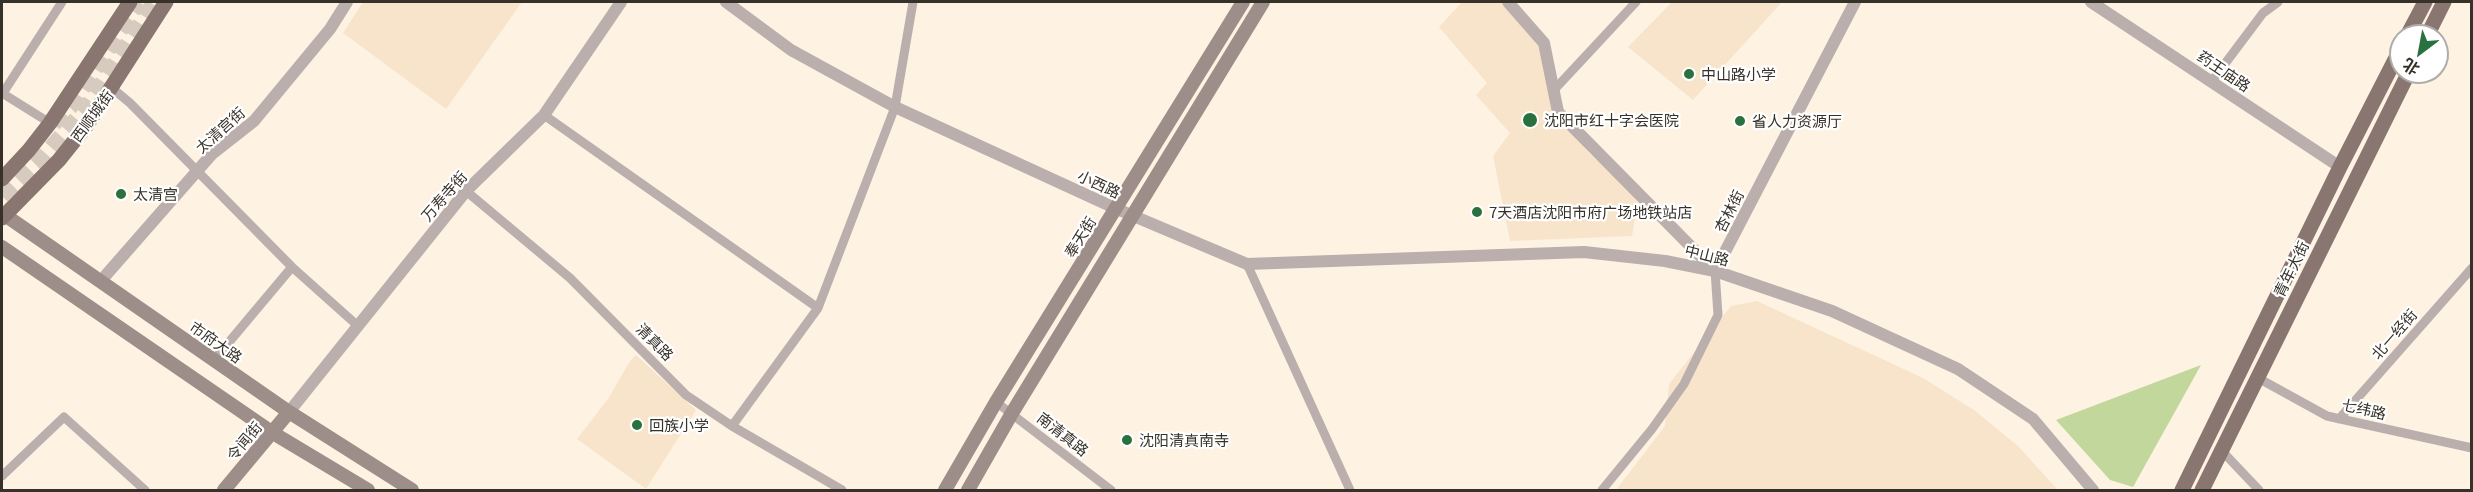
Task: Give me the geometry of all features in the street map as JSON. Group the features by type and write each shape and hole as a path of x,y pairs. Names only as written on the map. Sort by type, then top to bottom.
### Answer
{"main road":[{"name":"西顺城街","path":"2,179 50,123 130,2"},
{"name":"西顺城街","path":"3,216 59,160 112,88 166,2"},
{"name":"奉天街","path":"945,490 996,402 1243,2"},
{"path":"968,490 1012,413 1263,2"},
{"path":"2413,24 2425,2"},
{"path":"2433,24 2444,2"},
{"name":"青年大街","path":"2182,490 2389,71"},
{"name":"青年大街","path":"2202,490 2403,84"},
{"name":"市府大路","path":"3,216 289,412 412,490"},
{"path":"2,247 273,433 368,490"},
{"name":"令闻街","path":"224,490 289,412"}],"street":[{"path":"50,123 2,93 62,2"},
{"name":"太清宫街","path":"106,275 212,154 254,121 330,29 347,2"},
{"name":"万寿寺街","path":"289,412 466,191 544,115 621,2"},
{"name":"小西路","path":"726,2 791,50 895,106 1117,209 1247,264"},
{"path":"732,426 818,308 895,106 913,2"},
{"path":"1508,2 1545,43 1558,112 1715,271 1718,315 1684,384 1652,429 1602,490"},
{"path":"1554,90 1635,2"},
{"name":"杏林街","path":"1715,271 1855,2"},
{"name":"药王庙路","path":"2091,2 2340,167"},
{"path":"2212,81 2263,13 2278,2"},
{"path":"112,88 292,267 358,326"},
{"path":"544,115 818,308"},
{"name":"清真路","path":"466,191 570,278 686,395 732,426 842,490"},
{"name":"中山路","path":"1247,264 1584,252 1665,261 1715,271 1832,311 1958,369 2032,419 2093,490"},
{"path":"1247,264 1350,490"},
{"path":"219,354 292,267"},
{"name":"北一经街","path":"2339,418 2472,268"},
{"name":"七纬路","path":"2258,378 2327,416 2472,448"},
{"name":"南清真路","path":"996,402 1111,490"},
{"path":"2,476 64,417 145,490"},
{"path":"2222,451 2259,490"}],"shaded area":[{"path":"363,2 522,2 446,109 343,33"},
{"name":"沈阳市红十字会医院","path":"1462,2 1500,2 1541,46 1551,107 1590,154 1625,186 1638,202 1632,236 1510,241 1493,156 1510,133 1476,95 1487,83 1439,27"},
{"name":"中山路小学","path":"1672,2 1782,2 1693,100 1628,47"},
{"path":"1757,301 1923,378 1974,410 2018,446 2058,490 1616,490 1665,426 1669,384 1731,306"},
{"name":"回族小学","path":"636,355 696,410 646,489 577,439 608,399 630,361"}],"green space":[{"path":"2201,365 2133,487 2110,480 2056,420"}],"tunnel":[{"path":"54,124 71,107 139,2"},
{"path":"2,196 41,158 87,106 154,2"}],"place":[{"name":"中山路小学","path":"1689,74"},
{"name":"沈阳市红十字会医院","path":"1530,120"},
{"name":"省人力资源厅","path":"1740,121"},
{"name":"太清宫","path":"121,194"},
{"name":"7天酒店沈阳市府广场地铁站店","path":"1477,212"},
{"name":"回族小学","path":"637,425"},
{"name":"沈阳清真南寺","path":"1127,440"}]}
